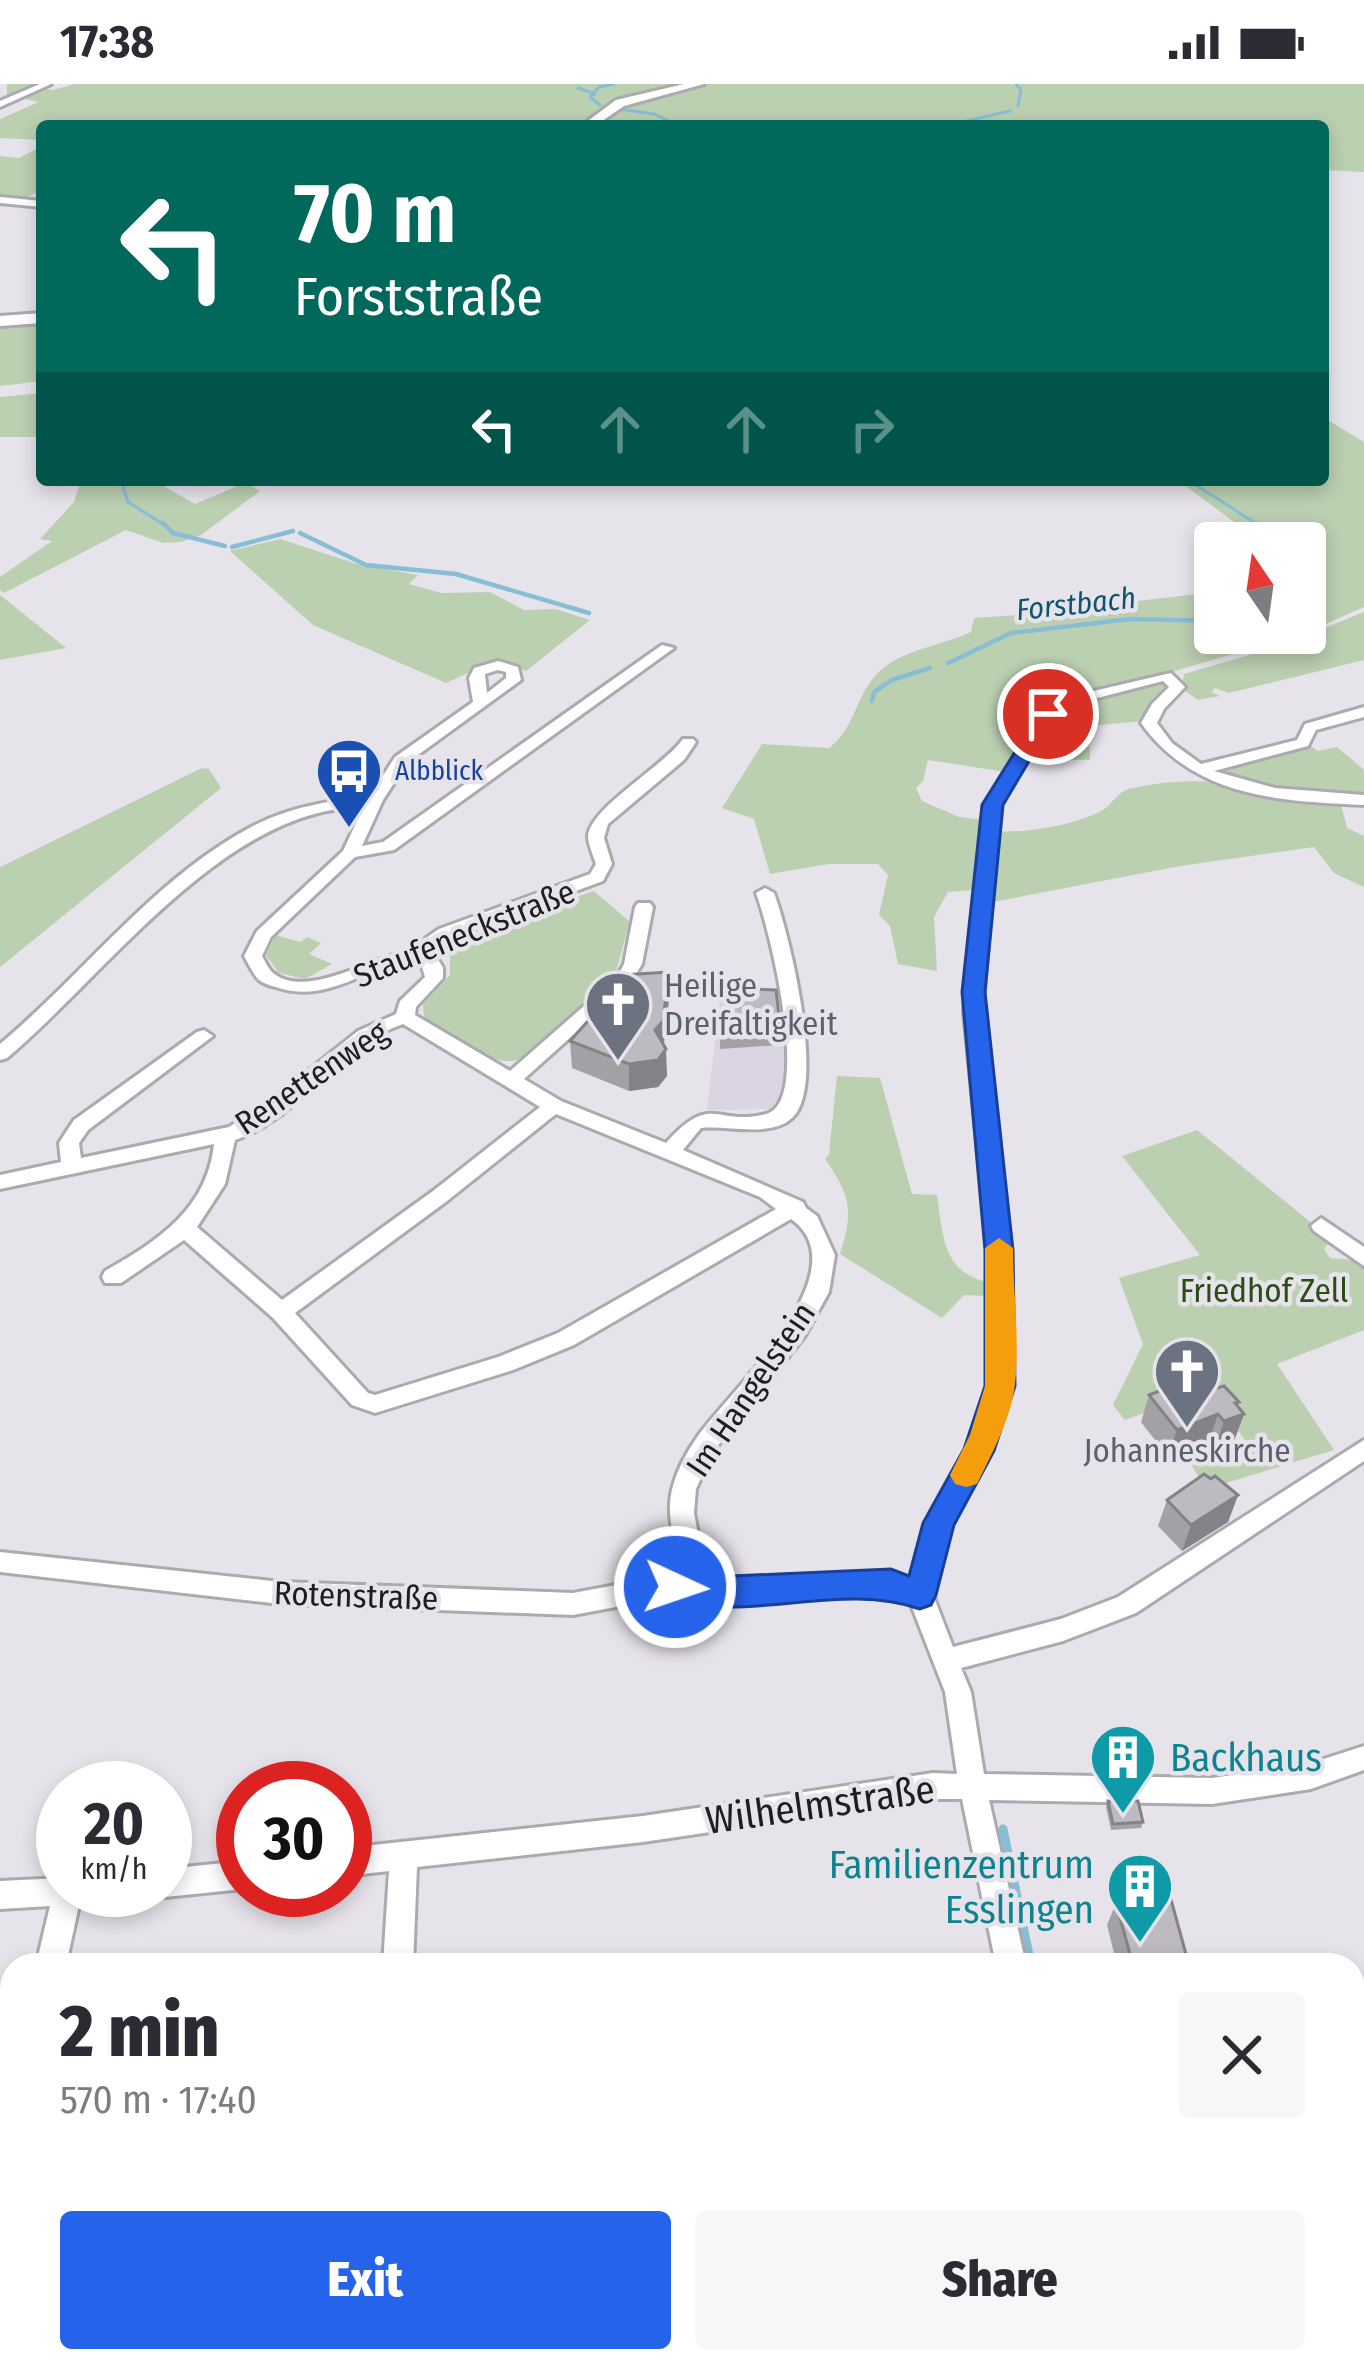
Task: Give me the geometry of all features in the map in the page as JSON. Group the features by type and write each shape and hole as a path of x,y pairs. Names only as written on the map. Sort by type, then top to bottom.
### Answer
{"main road":[{"path":"596,120 620,103 698,84"},
{"path":"0,321 36,318"}],"street":[{"path":"0,104 47,84"},
{"path":"0,200 36,203"},
{"path":"350,853 388,846 667,648"},
{"path":"1009,1953 973,1788 960,1701 920,1595 939,1523 979,1451 1000,1386 999,1250 973,1002 993,800 1048,714 1077,699 1166,676 1178,688 1157,706 1149,723 1161,741 1201,769 1244,788 1364,800"},
{"name":"Staufeneckstraße","path":"481,702 407,755 375,800 350,853 257,943 254,961 259,972 285,986 319,988 408,953 426,953 445,933 583,885 602,870 596,835 600,822 678,758 688,742"},
{"path":"1201,769 1305,742 1310,727 1364,712"},
{"path":"0,1054 46,1015 154,904 218,856 303,810 375,800"},
{"path":"669,1153 695,1123 766,1120 784,1114 796,1101 791,1010 775,914 766,893"},
{"path":"510,1082 624,980 633,964 644,907"},
{"name":"Renettenweg","path":"0,1182 225,1136 263,1117 381,1026 405,1017 407,1005 434,978 426,953"},
{"path":"405,1017 554,1106 796,1207"},
{"path":"72,1167 69,1143 81,1125 204,1036"},
{"path":"280,1312 554,1106"},
{"path":"113,1277 186,1230 220,1178 225,1136"},
{"path":"186,1230 280,1312 369,1404 447,1384 566,1339 796,1207"},
{"name":"Im Hangelstein","path":"713,1586 702,1574 687,1540 683,1492 697,1457 774,1360 821,1282 824,1239 796,1207"},
{"path":"1322,1226 1364,1258"},
{"path":"947,1660 1050,1634 1127,1605 1364,1449"},
{"name":"Rotenstraße","path":"0,1562 280,1593 573,1604 664,1588 713,1586"},
{"path":"713,1586 732,1590 891,1583 920,1595"},
{"name":"Wilhelmstraße","path":"372,1859 643,1828 903,1790 1213,1791 1310,1776 1364,1758"},
{"path":"399,1953 404,1856"},
{"path":"0,1895 36,1894"},
{"path":"56,1953 71,1917"}],"shaded area":[{"path":"720,997 783,1000 789,1080 783,1102 771,1109 707,1110"}],"green space":[{"path":"7,84 45,84 39,88 53,90 75,84 693,84 616,103 592,120 36,120 36,140 0,138 0,119 39,102 7,95"},
{"path":"704,84 1364,84 1364,172 1329,170 1329,120 598,120 615,108"},
{"path":"36,149 36,193 21,200 0,199 0,156 19,158"},
{"path":"36,320 36,382 0,386 0,323"},
{"path":"36,394 36,437 0,437 0,397"},
{"path":"1329,421 1364,442 1364,607 1326,624 1326,522 1234,522 1186,486 1329,486"},
{"path":"79,486 164,486 195,504 238,486 260,491 201,535 163,543 126,530 4,593 0,590 0,577 52,541 40,539 74,502"},
{"path":"280,539 357,564 418,575 409,584 441,593 490,592 524,610 555,609 590,620 526,671 490,663 446,683 313,625 230,551"},
{"path":"1194,594 1194,654 1233,654 1158,676 1173,685 1144,721 1089,726 1090,760 1026,759 1006,772 928,760 923,781 916,788 922,801 959,817 984,820 984,830 1012,831 1074,821 1101,811 1125,791 1182,781 1234,783 1340,800 1347,828 1364,836 1364,887 1334,873 1314,847 1180,866 988,903 986,889 948,892 934,917 937,971 898,964 890,926 879,915 888,875 878,864 829,864 770,874 754,819 722,808 762,744 829,748 882,669 913,652 971,632 974,618 1105,609 1103,605"},
{"path":"0,595 66,648 0,660"},
{"path":"1364,612 1364,660 1229,693 1215,688 1211,692 1220,696 1198,700 1182,689 1184,674 1253,654 1326,654 1326,628"},
{"path":"1311,746 1318,751 1337,747 1364,770 1364,797 1249,786 1217,772 1224,765"},
{"path":"202,768 209,769 221,788 0,967 0,867"},
{"path":"594,891 630,922 615,975 526,1056 514,1061 487,1057 424,1017 423,1004 450,975 450,949 455,943 505,920"},
{"path":"276,935 321,943 309,954 332,964 305,979 279,973 266,955"},
{"path":"837,1076 880,1078 912,1194 937,1195 947,1249 961,1270 987,1282 987,1296 964,1295 942,1318 840,1254 848,1205 825,1159"},
{"name":"Friedhof Zell","path":"1197,1130 1324,1233 1329,1242 1324,1249 1330,1258 1353,1260 1364,1269 1364,1330 1277,1364 1334,1450 1206,1489 1189,1461 1247,1444 1220,1402 1191,1396 1125,1420 1113,1405 1143,1344 1119,1278 1200,1255 1122,1156"}],"building":[{"path":"669,972 663,1021 655,1030 666,1049 658,1060 629,1064 570,1041 596,1012 616,1018 622,975"},
{"path":"730,988 776,990 780,1025 720,1028"},
{"path":"1198,1376 1210,1390 1224,1386 1244,1414 1224,1421 1218,1414 1177,1430 1149,1395"},
{"path":"1204,1474 1211,1479 1215,1476 1238,1495 1191,1525 1167,1500"},
{"name":"Backhaus","path":"1108,1801 1138,1801 1143,1822 1113,1824"},
{"path":"1170,1896 1186,1953 1130,1953 1116,1903"}],"waterway":[{"name":"Forstbach","path":"593,93 614,84"},
{"path":"1016,84 1021,90 1018,106"},
{"path":"578,88 593,93"},
{"name":"Forstbach","path":"593,93 590,97 600,105"},
{"name":"Forstbach","path":"619,109 666,120"},
{"path":"970,120 1010,111"},
{"path":"123,486 128,502 166,526"},
{"name":"Forstbach","path":"1197,486 1254,522"},
{"path":"163,523 166,526"},
{"path":"166,526 173,533 225,546"},
{"path":"232,547 293,531"},
{"path":"300,533 366,565 456,574 589,613"},
{"name":"Forstbach","path":"948,663 1011,633 1130,619 1194,621"},
{"name":"Forstbach","path":"872,701 874,692 892,680 930,668"},
{"path":"1003,1829 1029,1953"}],"slow traffic":[{"path":"966,1475 1000,1386 999,1248"}],"place":[{"name":"Albblick","path":"349,830"},
{"name":"Heilige Dreifaltigkeit","path":"618,1063"},
{"name":"Johanneskirche","path":"1187,1430"},
{"name":"Backhaus","path":"1123,1816"},
{"name":"Familienzentrum Esslingen","path":"1140,1945"}],"route":[{"path":"675,1587 732,1590 891,1583 920,1595 939,1523 979,1451 1000,1386 999,1250 976,1055 974,992 992,805 1048,714"}]}
